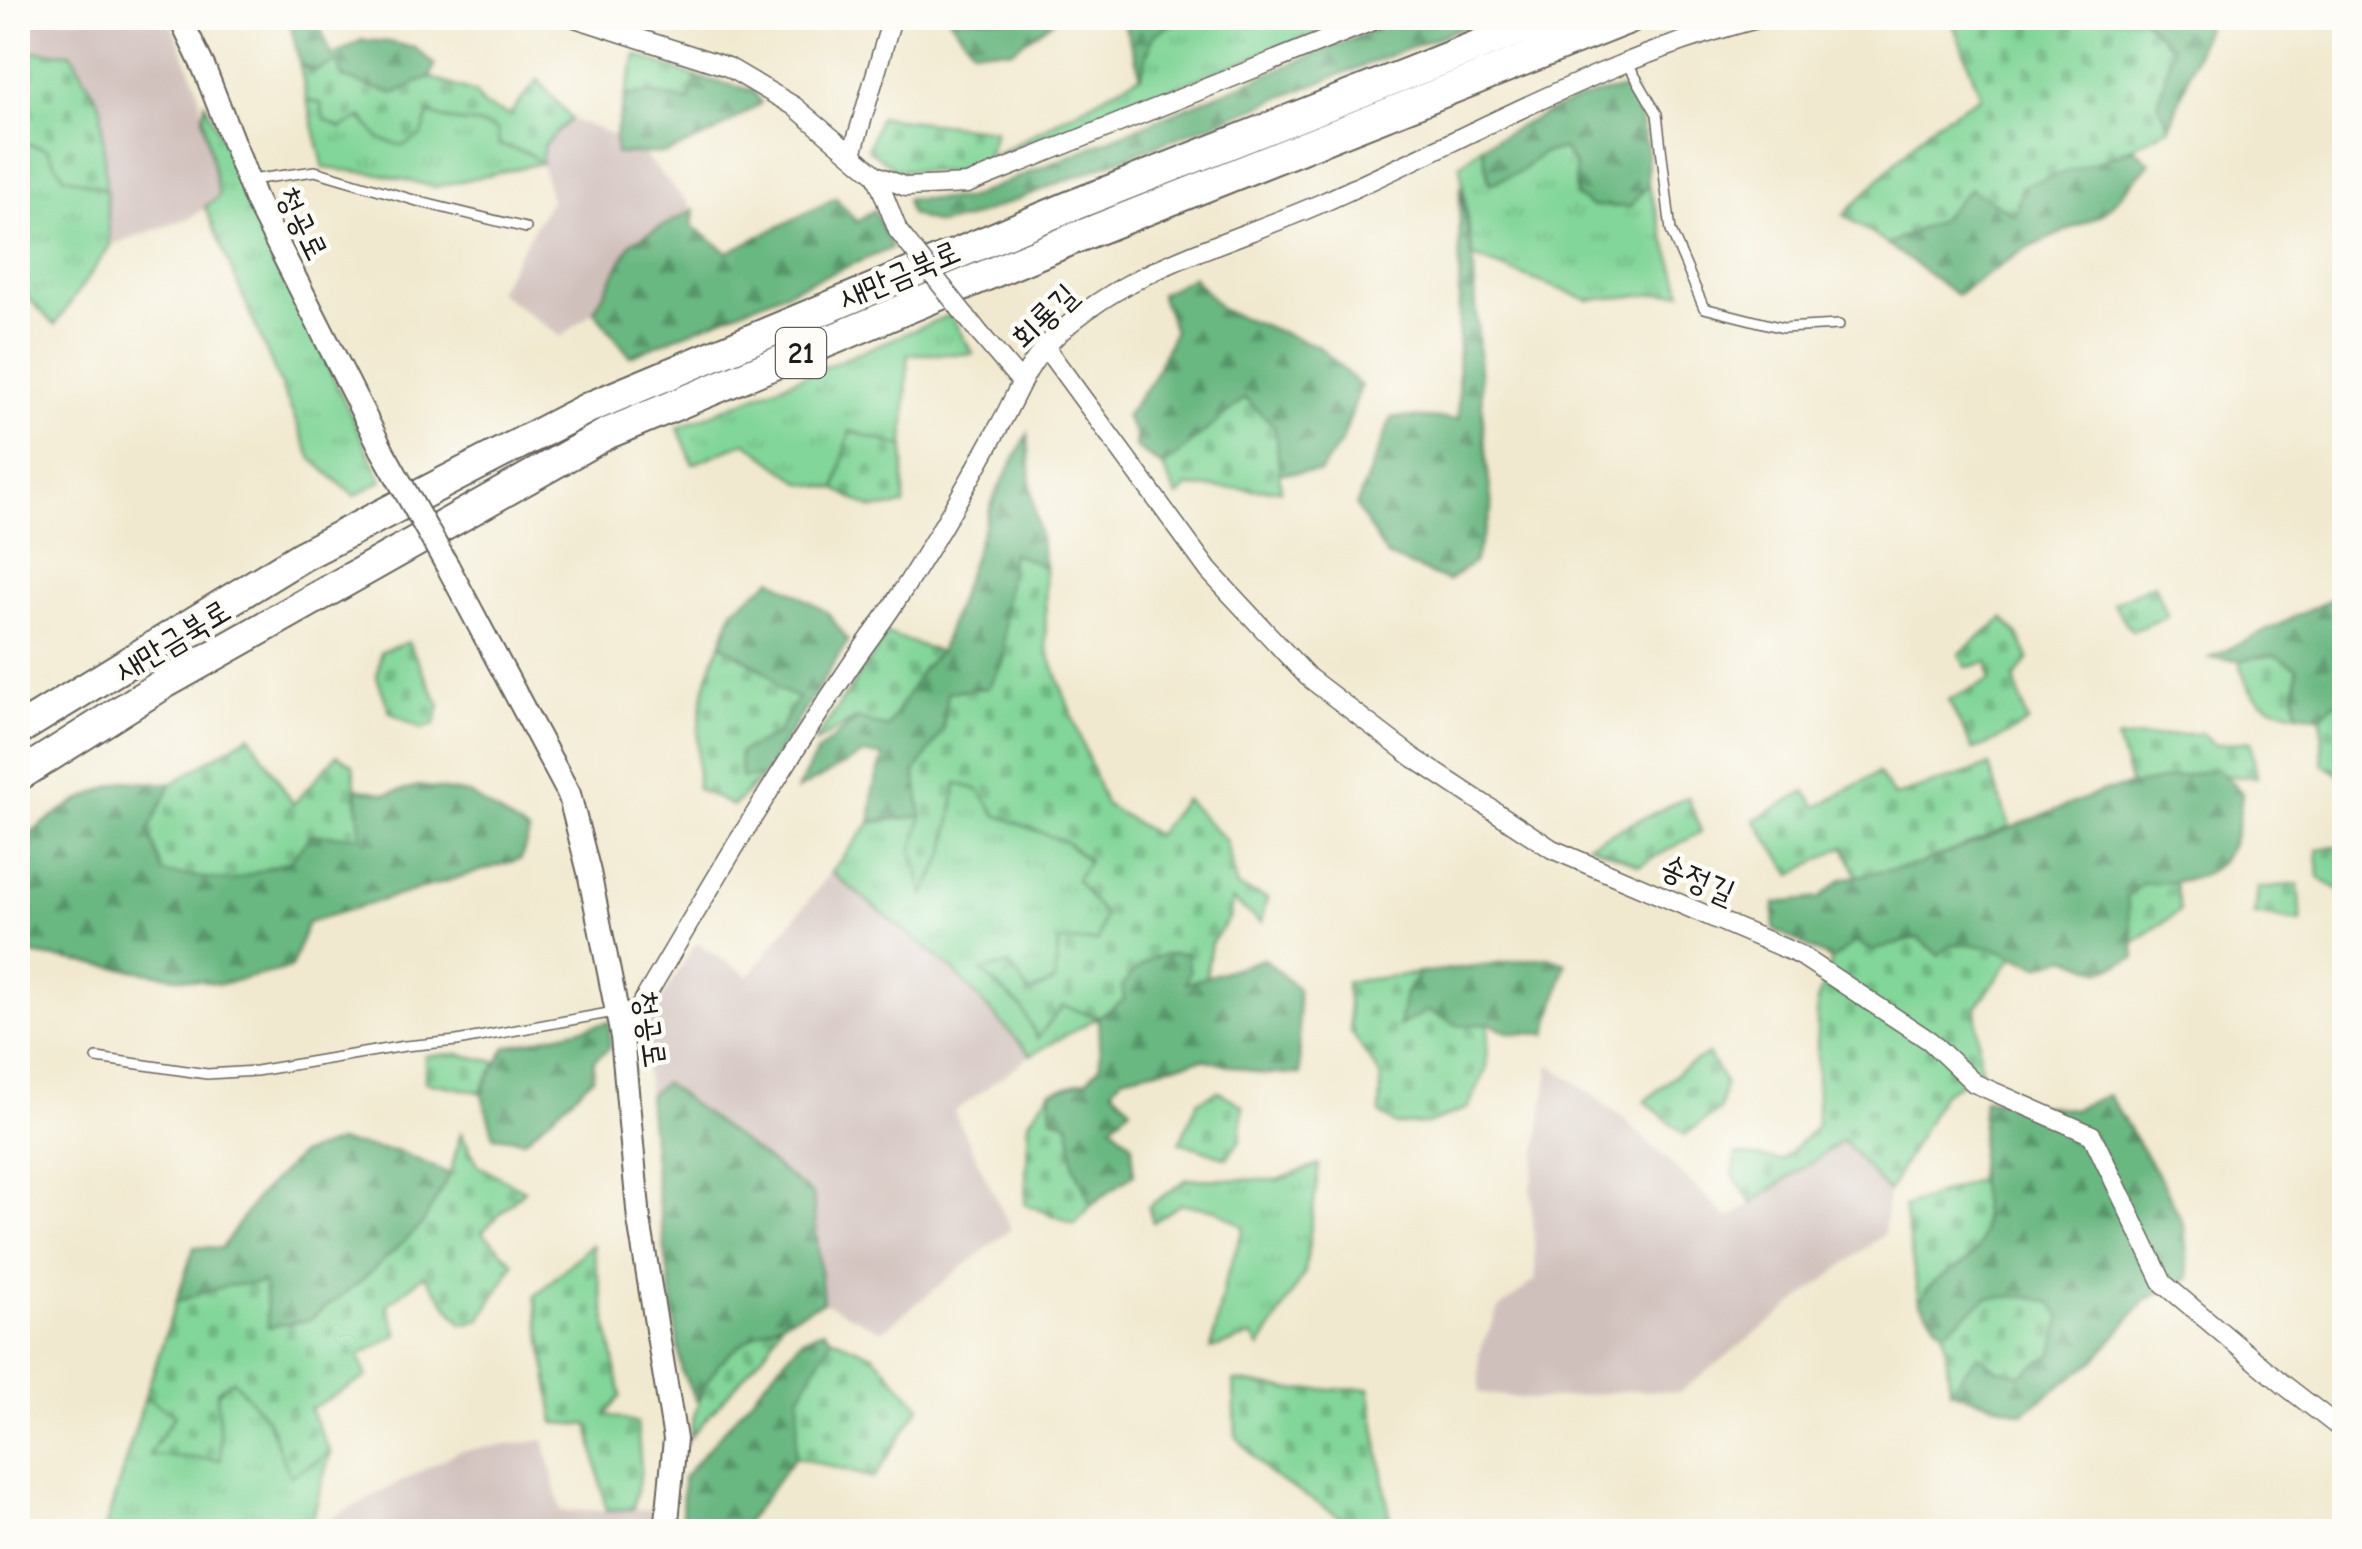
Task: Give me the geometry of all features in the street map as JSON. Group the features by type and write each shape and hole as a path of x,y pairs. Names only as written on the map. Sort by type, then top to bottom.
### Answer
{"highway":[{"name":"새만금북로","path":"18,730 302,556 588,408 1048,216 1548,18"},
{"name":"새만금북로","path":"18,776 164,682 606,434 1080,236 1628,18"},
{"path":"18,714 73,693"},
{"path":"18,798 57,752"}],"street":[{"name":"청공로","path":"180,18 248,180 382,450 569,794 622,1038 639,1220 675,1439 666,1532"},
{"path":"575,18 728,68 794,106 876,176 906,187 967,184 1380,18"},
{"path":"852,154 892,18"},
{"name":"회룡길","path":"622,1038 736,842 896,602 1021,382 1045,347 1088,308 1152,272 1322,203 1628,64 1721,28 1761,18"},
{"path":"876,176 898,230 1021,382"},
{"name":"송정길","path":"1045,347 1209,572 1308,678 1414,758 1552,848 1800,955 1930,1041 1974,1083 2092,1135 2164,1283 2344,1431"}],"lane":[{"path":"1628,64 1657,114 1671,231 1704,308 1783,328 1839,325"},
{"path":"248,180 315,170 526,228"},
{"path":"97,1058 207,1074 256,1071 405,1046 457,1042 617,1012"}],"shaded area":[{"path":"18,18 169,18 197,86 220,197 192,217 110,246 101,106 71,53 36,52"},
{"path":"571,119 615,136 617,154 642,153 694,210 632,242 594,311 561,337 497,291 551,199 541,163 544,145"},
{"path":"831,872 950,967 1031,1055 954,1112 1011,1229 882,1331 823,1302 813,1195 665,1083 648,1096 643,1029 696,943 749,976"},
{"path":"1550,1064 1623,1118 1729,1219 1843,1139 1888,1192 1884,1234 1680,1392 1634,1390 1535,1400 1479,1393 1479,1353 1499,1308 1536,1280 1531,1190"},
{"path":"544,1440 561,1511 655,1509 652,1531 305,1532 459,1451"}],"green space":[{"path":"289,18 322,18 317,20 332,56 362,40 389,42 415,48 435,65 430,77 394,94 300,65"},
{"path":"949,18 1057,18 1012,50 973,49"},
{"path":"1122,18 1184,18 1153,35 1141,75"},
{"path":"1184,18 1330,18 1343,23 988,159 1141,75 1153,35"},
{"path":"1402,18 1487,18 966,219 937,224 910,214 906,199 966,199"},
{"path":"1951,18 2142,18 2172,47 2158,104 2170,127 2116,154 2022,186 2015,215 1970,188 1938,221 1887,244 1844,215 1932,125 1981,96"},
{"path":"2142,18 2209,18 2170,127 2158,104 2172,47"},
{"path":"18,51 71,53 101,106 106,189 64,176 47,149 18,141"},
{"path":"636,55 696,77 689,101 650,93 625,96"},
{"path":"336,62 343,78 394,94 430,77 475,93 484,106 509,115 538,80 571,119 544,145 541,163 528,153 499,145 497,130 448,120 430,112 422,135 403,146 380,139 362,117 341,128 324,119 321,103 307,101 300,65 313,72"},
{"path":"696,77 753,90 761,103 712,134 667,153 616,154 615,136 625,96 650,93 689,101"},
{"path":"1632,88 1647,147 1648,185 1630,207 1591,206 1576,196 1575,166 1563,149 1541,154 1521,171 1490,184 1482,146 1573,102"},
{"path":"307,101 348,112 380,139 430,112 447,120 487,126 497,130 500,145 528,153 541,163 435,187 380,174 324,168"},
{"path":"205,103 382,481 354,496 312,459 205,207 219,196 203,117"},
{"path":"879,117 995,130 988,159 960,172 897,170 868,149"},
{"path":"18,141 47,149 64,176 106,189 110,246 55,325 18,288"},
{"path":"1482,146 1489,183 1521,171 1541,154 1563,148 1575,166 1576,196 1630,207 1648,185 1682,292 1588,300 1473,257 1460,165"},
{"path":"2135,148 2150,163 2103,214 2022,251 1957,295 1887,244 1938,221 1970,188 2021,186"},
{"path":"1460,186 1473,257 1492,509 1474,562 1448,581 1387,556 1356,506 1392,417 1458,419"},
{"path":"836,198 857,222 874,210 892,248 630,356 594,311 632,242 694,210 692,226 728,252"},
{"path":"1193,277 1222,310 1318,346 1361,386 1342,441 1320,472 1279,473 1275,427 1246,399 1163,467 1135,447 1136,436 1125,416 1152,380 1174,331 1160,294"},
{"path":"950,315 973,354 908,354 904,447 850,431 836,489 802,483 746,442 693,464 678,428"},
{"path":"1245,398 1275,427 1281,490 1187,487 1177,497 1163,467"},
{"path":"850,431 904,447 904,505 872,509 836,489"},
{"path":"1028,434 1031,488 1045,567 1012,554 1005,607 1004,661 988,688 948,692 943,730 915,773 922,816 871,822 873,789 884,756 864,754 797,790 818,751 858,718 888,727 923,668 940,652 995,495"},
{"path":"1012,553 1045,567 1046,646 1105,804 1156,835 1185,799 1226,841 1237,887 1267,898 1261,923 1232,900 1230,917 1211,943 1206,977 1186,983 1190,970 1186,953 1165,954 1135,971 1122,986 1124,1000 1098,1017 1063,1006 1037,1038 1022,1008 981,971 1010,965 1029,993 1054,982 1059,942 1098,941 1104,915 1076,879 1089,861 1066,842 997,815 979,790 957,783 946,851 924,895 913,851 922,816 915,773 943,730 948,692 988,688 1004,661"},
{"path":"772,579 828,613 848,641 763,776 741,778 739,753 777,734 776,696 770,677 763,670 721,644 733,610"},
{"path":"2154,584 2167,617 2132,631 2113,603"},
{"path":"2344,593 2344,698 2321,717 2297,713 2297,668 2274,656 2210,658"},
{"path":"2003,619 2017,633 2029,658 2014,679 2028,723 1973,749 1948,700 1990,681 1988,662 1966,667 1959,654"},
{"path":"887,634 940,652 923,668 887,728 857,718 814,743"},
{"path":"408,642 440,706 435,724 422,729 390,712 377,677 381,652"},
{"path":"721,644 771,676 777,689 798,698 777,734 739,753 741,778 763,776 733,806 697,789 703,696"},
{"path":"2274,655 2297,668 2297,713 2258,698 2243,673 2240,660"},
{"path":"2344,698 2344,777 2323,764 2321,717"},
{"path":"2201,733 2214,745 2251,741 2257,777 2225,776 2216,769 2131,786 2117,739"},
{"path":"250,735 293,804 337,755 353,765 361,837 311,834 291,860 231,881 163,873 149,830 171,784"},
{"path":"1989,766 2010,827 1920,864 1857,876 1844,846 1792,875 1755,820 1805,791 1817,807 1878,773 1894,797"},
{"path":"2217,768 2242,793 2228,851 2221,862 2197,877 2146,886 2128,897 2135,958 2102,971 2067,957 2039,966 1991,947 1940,956 1918,938 1873,951 1855,942 1832,960 1774,929 1775,903 1820,898 1842,879 1920,864 2104,791"},
{"path":"125,781 171,784 149,830 291,860 311,834 360,836 357,788 386,794 419,786 469,794 529,833 521,859 308,922 291,968 220,984 18,952 18,846 67,807"},
{"path":"956,783 979,790 997,815 1066,842 1089,862 1076,879 1104,915 1098,941 1059,943 1054,982 1028,994 1010,965 982,971 1022,1008 1037,1037 1063,1006 1098,1017 1031,1055 950,967 831,872 871,822 922,816 913,852 925,894 946,851"},
{"path":"1688,797 1701,832 1640,865 1588,844"},
{"path":"2344,845 2344,893 2319,878 2317,849"},
{"path":"2175,882 2180,911 2133,943 2127,897 2142,884"},
{"path":"2298,884 2301,922 2255,915 2258,888"},
{"path":"1918,938 1939,955 1952,944 1991,947 2014,956 1976,1007 1981,1073 1943,1093 1888,1192 1843,1140 1752,1203 1733,1175 1736,1154 1781,1161 1817,1126 1817,1002 1832,960 1855,942 1873,951"},
{"path":"1163,953 1186,953 1190,970 1187,983 1264,959 1298,989 1300,1074 1264,1074 1203,1059 1122,1077 1112,1089 1131,1108 1111,1125 1132,1143 1134,1174 1091,1205 1074,1165 1069,1123 1052,1117 1050,1092 1087,1080 1100,1066 1098,1017 1124,1000 1121,986 1138,965"},
{"path":"1548,957 1566,963 1547,1034 1510,1033 1489,1023 1460,1026 1428,1011 1398,1027 1405,993 1420,973"},
{"path":"1420,973 1405,993 1399,1026 1428,1011 1460,1026 1489,1023 1486,1070 1468,1108 1427,1124 1396,1125 1380,1113 1381,1076 1351,1032 1346,982"},
{"path":"609,1022 610,1048 594,1060 593,1078 525,1140 494,1136 481,1092 506,1047"},
{"path":"457,1054 497,1062 480,1092 425,1082 425,1056"},
{"path":"1708,1054 1725,1083 1720,1109 1685,1135 1645,1101 1681,1070"},
{"path":"664,1083 813,1195 823,1302 750,1339 724,1363 696,1400 682,1372 656,1184 648,1096"},
{"path":"1218,1091 1243,1106 1240,1140 1227,1158 1180,1142 1198,1101"},
{"path":"1050,1092 1052,1117 1069,1123 1074,1165 1091,1205 1075,1224 1025,1204 1029,1121"},
{"path":"2108,1095 2163,1183 2184,1225 2189,1279 2145,1300 2095,1360 2023,1413 1950,1390 1978,1354 1987,1298 1944,1332 1919,1302 1929,1283 1974,1254 1984,1222 1978,1179 1984,1099 2073,1109"},
{"path":"461,1133 479,1166 524,1190 482,1232 514,1263 480,1320 462,1324 424,1275 387,1305 398,1334 359,1356 367,1377 310,1409 330,1453 290,1476 267,1419 233,1380 217,1391 221,1460 149,1455 175,1415 145,1397 176,1302 225,1286 264,1283 268,1327 309,1320 360,1282 422,1225 450,1174"},
{"path":"338,1142 400,1152 450,1174 422,1225 360,1282 309,1320 268,1327 263,1283 176,1302 194,1247 222,1248 257,1197 299,1155"},
{"path":"1319,1165 1305,1272 1260,1348 1252,1336 1211,1349 1225,1281 1244,1227 1217,1210 1181,1204 1153,1222 1148,1207 1187,1179 1278,1180"},
{"path":"1978,1179 1983,1219 1978,1248 1965,1262 1938,1279 1919,1302 1904,1207"},
{"path":"592,1244 621,1396 606,1414 637,1424 641,1469 633,1509 606,1510 589,1425 555,1423 535,1296"},
{"path":"2027,1296 2051,1303 2061,1318 2053,1353 2021,1375 1997,1369 1978,1355 1950,1390 1944,1332 1987,1298"},
{"path":"781,1322 769,1347 690,1437 700,1397 718,1366 744,1342"},
{"path":"823,1330 832,1338 800,1395 795,1457 742,1528 682,1522 683,1478 802,1339"},
{"path":"832,1338 873,1355 920,1406 874,1478 795,1457 800,1395"},
{"path":"233,1379 267,1419 290,1475 330,1453 310,1528 104,1532 145,1397 175,1414 150,1454"},
{"path":"1234,1381 1291,1390 1369,1388 1392,1531 1346,1531 1344,1519 1269,1474 1236,1436"}]}
